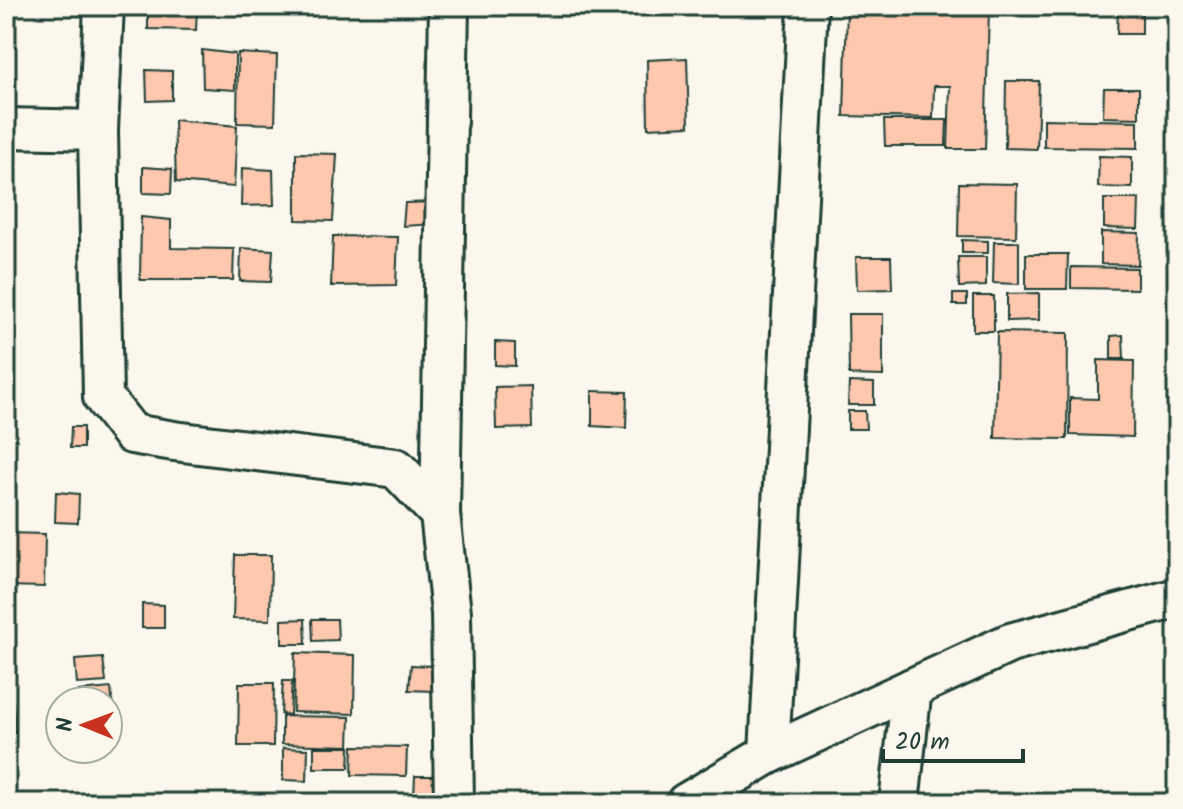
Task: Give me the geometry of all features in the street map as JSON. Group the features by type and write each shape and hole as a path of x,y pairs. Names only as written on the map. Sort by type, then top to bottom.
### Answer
{"street":[{"path":"104,6 98,130 103,397 132,434 396,468 440,514"},
{"path":"449,6 440,514 451,613 454,803"},
{"path":"769,754 808,6"},
{"path":"6,128 98,130"},
{"path":"686,803 769,754 1010,643 1177,598"},
{"path":"899,803 912,688"}],"building":[{"path":"148,6 197,6 196,30 148,29"},
{"path":"847,6 989,9 985,149 948,149 950,86 934,86 933,118 844,116"},
{"path":"1118,11 1142,11 1142,34 1117,34"},
{"path":"202,50 235,54 235,90 203,88"},
{"path":"238,53 277,55 275,124 237,123"},
{"path":"687,58 689,126 648,128 647,60"},
{"path":"146,70 172,71 172,100 147,101"},
{"path":"1006,81 1039,81 1037,149 1005,148"},
{"path":"1104,88 1139,88 1139,118 1103,117"},
{"path":"1044,119 1138,121 1138,148 1044,147"},
{"path":"174,120 237,126 234,187 176,182"},
{"path":"884,120 947,120 946,146 885,146"},
{"path":"296,153 337,154 333,221 296,220"},
{"path":"1099,156 1132,157 1132,188 1098,187"},
{"path":"143,167 172,169 171,194 143,193"},
{"path":"242,168 273,170 274,205 241,206"},
{"path":"959,183 1017,184 1016,237 958,236"},
{"path":"1104,199 1139,199 1138,229 1104,228"},
{"path":"437,202 436,224 403,226 405,203"},
{"path":"141,217 171,220 171,248 234,249 233,280 140,280"},
{"path":"1101,232 1139,233 1138,265 1101,264"},
{"path":"333,236 398,237 396,285 331,286"},
{"path":"962,240 988,241 988,253 962,253"},
{"path":"994,242 1019,242 1019,284 993,283"},
{"path":"241,248 273,250 271,282 240,281"},
{"path":"1026,254 1068,254 1067,289 1026,289"},
{"path":"856,257 891,257 892,289 857,290"},
{"path":"958,257 986,257 986,286 959,287"},
{"path":"1071,267 1137,268 1137,289 1071,288"},
{"path":"1039,293 1039,320 1007,321 1007,294"},
{"path":"953,294 967,294 967,305 953,305"},
{"path":"973,296 994,296 994,331 973,331"},
{"path":"848,314 883,314 883,376 849,375"},
{"path":"997,332 1068,333 1067,439 995,438"},
{"path":"1123,335 1124,359 1111,359 1111,336"},
{"path":"495,342 515,343 515,366 495,365"},
{"path":"1098,360 1134,361 1133,437 1070,435 1070,398 1098,399"},
{"path":"849,382 874,383 874,405 848,405"},
{"path":"531,386 532,428 496,429 495,387"},
{"path":"592,391 627,392 626,428 592,426"},
{"path":"848,411 865,411 866,429 848,429"},
{"path":"71,427 83,427 83,448 70,448"},
{"path":"56,492 79,494 78,523 55,522"},
{"path":"6,533 45,534 44,587 6,586"},
{"path":"235,555 271,555 270,620 233,619"},
{"path":"142,604 164,605 164,628 142,628"},
{"path":"305,619 306,644 282,644 282,620"},
{"path":"312,619 337,619 338,640 313,641"},
{"path":"295,653 355,655 354,714 293,712"},
{"path":"6,654 11,654 13,696 6,696"},
{"path":"103,658 106,682 77,684 75,660"},
{"path":"411,665 433,666 433,691 409,690"},
{"path":"283,681 292,681 290,715 281,714"},
{"path":"239,683 274,683 273,746 238,746"},
{"path":"6,700 13,700 15,733 6,733"},
{"path":"282,716 350,717 349,746 282,744"},
{"path":"353,746 407,747 406,776 352,775"},
{"path":"314,747 350,747 349,768 314,768"},
{"path":"283,748 308,749 307,781 283,780"},
{"path":"415,776 439,776 439,797 414,796"}]}
